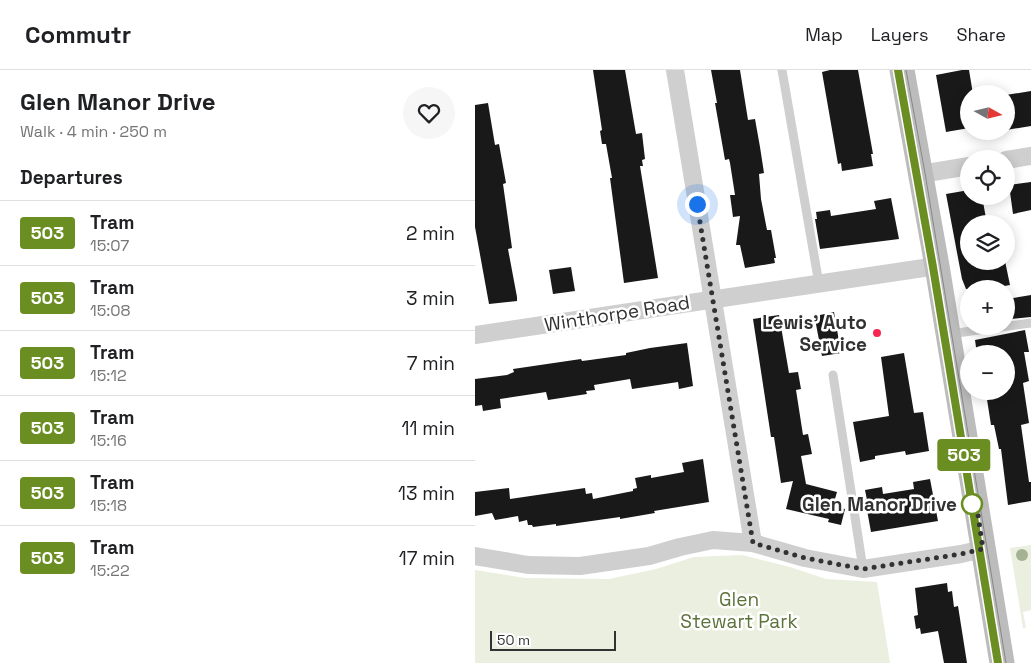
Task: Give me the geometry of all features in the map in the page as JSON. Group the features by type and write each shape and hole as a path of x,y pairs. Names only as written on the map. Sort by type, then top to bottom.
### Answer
{"main road":[{"path":"901,70 937,266 1002,663"}],"street":[{"path":"675,70 753,543"},
{"path":"1015,159 1031,156"},
{"path":"921,174 960,168"},
{"name":"Winthorpe Road","path":"475,335 937,266"},
{"path":"475,556 528,565 580,566 649,556 713,540 753,543 805,558 863,569 983,549"}],"lane":[{"path":"782,70 819,284"},
{"path":"948,334 1031,323"},
{"path":"833,374 863,569"}],"green space":[{"path":"1031,545 1031,610 1023,612 1026,628 1023,628 1010,548"},
{"name":"Glen Stewart Park","path":"742,555 790,567 826,579 877,582 890,663 475,663 475,570 525,578 609,579 656,569 694,557"}],"building":[{"path":"593,70 625,70 636,134 642,133 645,159 642,160 643,166 640,166 658,278 624,283 610,178 612,178 606,144 602,144 600,131 602,130"},
{"path":"711,70 740,70 748,120 755,119 764,173 759,174 761,199 767,230 771,230 776,258 774,258 775,263 745,268 740,245 736,245 740,216 733,217 730,195 735,195 729,159 725,160"},
{"path":"830,70 858,70 873,154 871,154 873,166 842,171 841,163 838,164 822,72"},
{"path":"969,70 972,85 960,85 960,130 946,132 936,75"},
{"path":"1031,91 1031,126 1015,129 1015,94"},
{"path":"488,103 495,145 499,144 506,183 503,184 512,248 508,249 517,297 517,301 489,304 475,227 475,105"},
{"path":"1031,182 1031,210 1013,214 1012,205 1015,205 1015,184"},
{"path":"960,192 960,205 984,205 985,215 960,215 960,268 946,194"},
{"path":"891,198 899,239 820,249 815,219 817,219 816,212 830,210 831,216 876,209 874,201"},
{"path":"571,267 575,291 553,294 549,270"},
{"path":"960,270 1007,270 1009,280 962,280"},
{"path":"1031,295 1031,317 1015,319 1015,298"},
{"path":"834,312 841,353 822,356 815,319 820,318 820,315"},
{"path":"779,315 789,373 798,372 801,389 796,390 803,435 808,434 812,454 801,456 806,484 837,492 833,506 845,509 841,525 828,522 829,519 786,509 793,481 781,483 774,437 771,437 753,319"},
{"path":"1025,330 1029,352 1024,352 1029,381 1023,383 1029,423 1021,425 1029,482 1031,482 1031,501 1008,505 1001,449 999,449 994,425 991,425 987,400 1015,400 1015,345 976,345 975,340 1000,335 1015,335 1015,332"},
{"path":"687,343 693,386 679,389 678,382 632,389 630,379 594,385 595,390 586,391 587,394 548,400 546,392 500,399 501,408 483,411 482,405 475,406 475,379 507,375 514,372 513,369 581,359 582,361 626,355 626,353 650,348"},
{"path":"904,353 914,413 923,412 929,451 906,455 905,451 875,456 875,459 860,462 853,422 889,416 881,357"},
{"path":"703,459 709,502 620,519 620,517 556,526 556,524 533,527 528,525 527,520 519,522 518,516 495,520 492,513 475,516 475,492 509,488 510,499 585,488 586,494 592,493 593,499 633,491 633,489 637,488 635,478 651,475 651,478 684,472 682,463"},
{"path":"930,479 938,521 871,532 865,490 882,487 883,494 914,489 913,482"},
{"path":"947,583 948,592 952,591 954,607 958,606 967,663 944,663 938,631 921,634 920,628 916,629 914,616 918,615 915,588"}],"tram line":[{"path":"898,70 933,267 998,663"},
{"name":"503","path":"898,70 933,267 998,663"},
{"path":"906,70 925,173 1006,663"}],"place":[{"name":"Lewis' Auto Service","path":"877,333"},
{"name":"Glen Manor Drive","path":"972,504"}],"route":[{"path":"697,204 753,543 805,558 863,569 961,554 983,549 975,495 972,504"}]}
